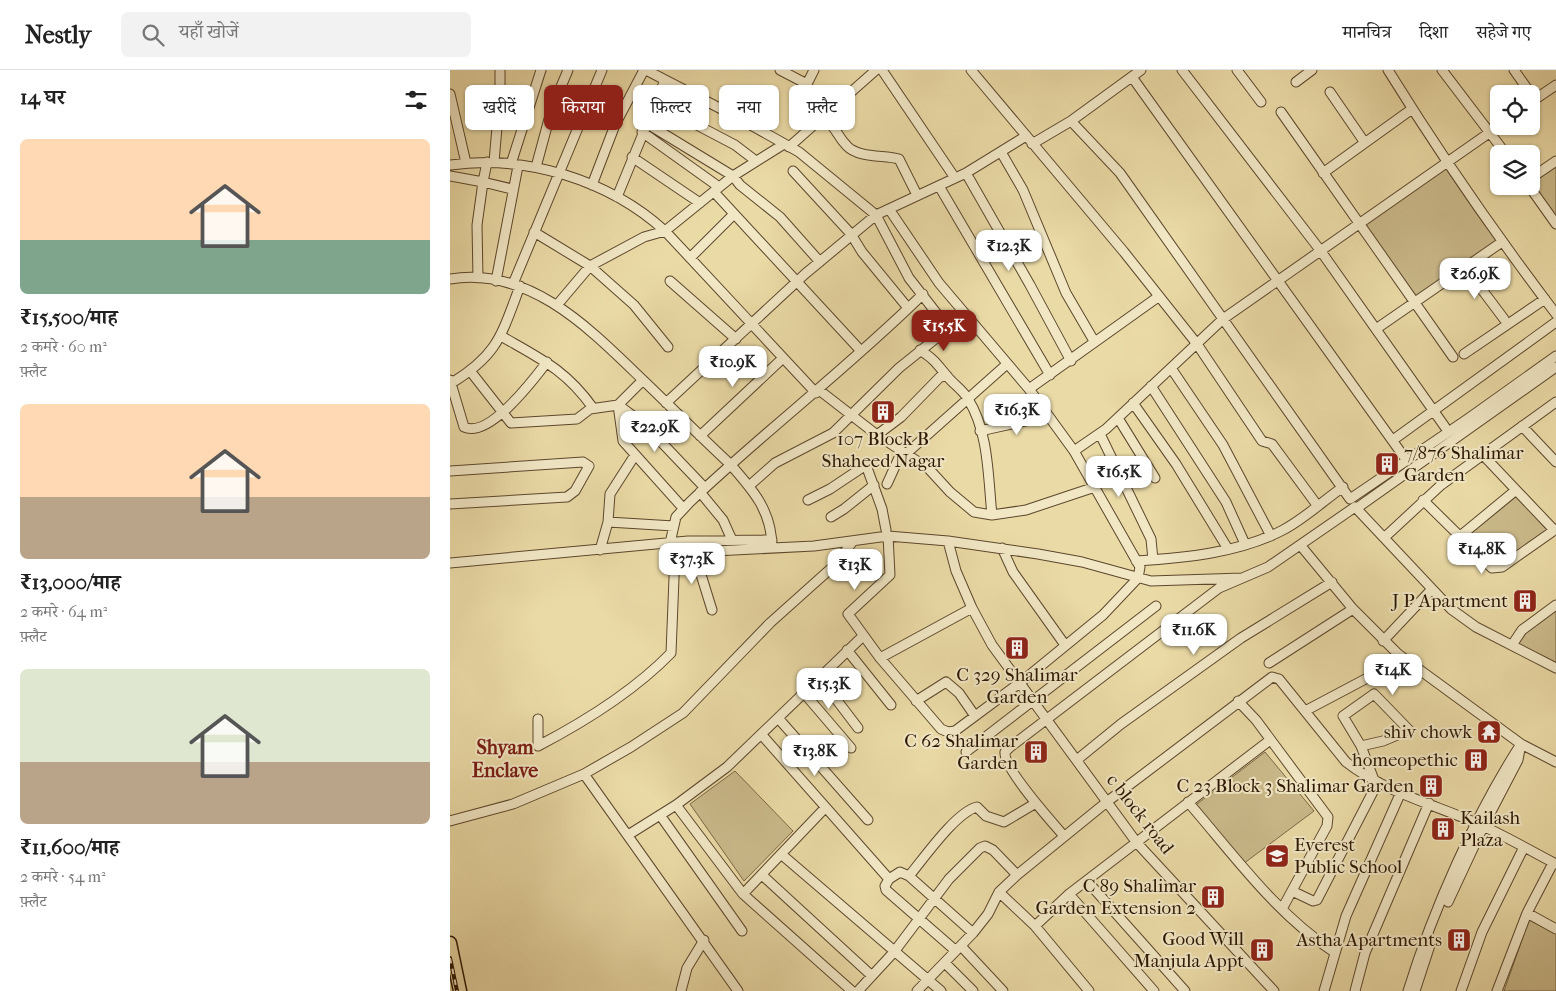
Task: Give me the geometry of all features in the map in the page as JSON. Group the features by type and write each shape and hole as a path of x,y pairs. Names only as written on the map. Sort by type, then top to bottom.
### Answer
{"highway":[{"path":"450,943 460,991"}],"street":[{"path":"478,278 478,224 483,182 491,162 500,92 500,70"},
{"path":"496,281 515,165 541,70"},
{"path":"536,167 552,108 568,70"},
{"path":"547,362 502,414 492,421 467,429 450,383 471,372 490,353 501,336 534,232 602,70"},
{"path":"592,186 615,125 645,70 799,152 876,215 899,262 948,328"},
{"path":"780,70 795,74 805,88 814,70"},
{"path":"855,88 876,70"},
{"path":"882,70 954,178"},
{"path":"971,70 1124,252 1197,344 1262,441 1272,444 1317,506"},
{"path":"666,403 796,283 851,234 876,215 966,173 1001,152 1071,121 1141,70"},
{"path":"1182,70 1320,250 1445,427"},
{"path":"1237,70 1260,102"},
{"path":"1296,82 1312,70"},
{"path":"1388,70 1446,161 1502,242 1556,314"},
{"path":"1442,70 1490,131"},
{"path":"1514,70 1524,85"},
{"path":"1132,77 1279,279 1407,461"},
{"path":"663,85 665,80"},
{"path":"1540,93 1556,85"},
{"path":"1330,92 1365,143"},
{"path":"450,94 466,163"},
{"path":"1323,173 1412,109"},
{"path":"1281,112 1454,357"},
{"path":"1071,121 1120,173 1350,498 1407,461 1556,356"},
{"path":"657,130 733,176 740,185 779,215 820,262"},
{"path":"706,130 735,145 756,161"},
{"path":"557,305 590,266 639,239 665,231 733,176 756,161 787,145 805,130"},
{"path":"837,130 846,146 856,152 899,159 918,195"},
{"path":"617,197 642,132 716,189 734,214 861,351"},
{"path":"1074,452 1100,434 1118,418 1223,318 1358,222 1490,133"},
{"path":"1001,152 1023,190 1066,293 1094,342"},
{"path":"632,157 700,203"},
{"path":"1540,172 1556,161"},
{"path":"450,166 491,162 536,167 592,186 642,210 665,231 783,358 818,391 878,435 928,468 950,492 974,512 992,515 1026,510 1095,487"},
{"path":"793,171 851,234 862,252 908,308"},
{"path":"966,173 1071,361"},
{"path":"450,176 512,189"},
{"path":"940,186 1016,313 1050,375"},
{"path":"1535,195 1556,224"},
{"path":"808,500 830,489 865,465 882,509 887,533 890,575 848,614 880,658 916,701 941,729 948,732 955,731 1021,682 1104,614 1138,578 1138,564 1074,452 1029,390 938,283 888,208"},
{"path":"690,258 734,214"},
{"path":"534,232 590,266 634,304 668,347"},
{"path":"1376,329 1502,242"},
{"path":"1466,267 1504,319"},
{"path":"450,279 478,278 516,285 557,305 605,342 730,464 749,486 764,507 772,544"},
{"path":"670,281 736,339"},
{"path":"670,543 676,517 702,490 730,464 818,391 923,294"},
{"path":"1029,390 1158,297"},
{"path":"1464,354 1545,298"},
{"path":"749,486 775,463 833,433 920,350 965,315"},
{"path":"1393,440 1556,322"},
{"path":"501,336 547,362 578,387 593,408"},
{"path":"920,350 937,361 946,376 968,398 980,431 986,456 992,515"},
{"path":"700,436 783,358"},
{"path":"888,484 905,452 1007,364"},
{"path":"1064,836 1036,803 1004,757 1009,748 1219,588 1268,567 1301,546 1355,506 1357,508 1556,367"},
{"path":"1171,368 1223,445 1271,536"},
{"path":"471,372 502,414 511,423 577,419 586,410 618,405 643,380"},
{"path":"878,435 901,417 940,377 946,376"},
{"path":"1151,386 1226,502 1245,544"},
{"path":"1385,537 1423,500 1482,454 1556,402"},
{"path":"1133,403 1176,464 1228,549"},
{"path":"618,405 623,441 684,508"},
{"path":"618,405 644,424 702,490 724,520 732,540"},
{"path":"980,431 1048,416"},
{"path":"1118,418 1155,478"},
{"path":"1522,426 1556,462"},
{"path":"1100,434 1151,539 1153,560"},
{"path":"1423,500 1488,565 1497,569 1502,568 1555,529 1482,454"},
{"path":"600,550 608,522 610,494 635,455"},
{"path":"450,471 481,467 583,462 589,466 575,491 564,498 450,504"},
{"path":"831,517 844,510 874,485"},
{"path":"1138,564 1228,549 1271,536 1285,529 1342,488"},
{"path":"1459,537 1516,490"},
{"path":"1357,508 1451,609 1476,627 1556,668"},
{"path":"608,522 674,526"},
{"path":"450,563 531,554 732,540 814,546 887,533 1002,548 1082,562 1151,581 1242,578"},
{"path":"450,821 513,804 584,774 630,747 683,712 770,623 836,563 853,540"},
{"name":"c block road","path":"948,541 956,570 972,608 992,646 1078,759 1137,843 1274,991"},
{"path":"538,719 538,746 587,719 648,676 671,653 675,553 772,544"},
{"path":"1301,546 1353,609 1398,654 1521,744 1556,762"},
{"path":"1002,548 1022,585 1065,646"},
{"path":"694,552 712,610"},
{"path":"1078,759 1121,724 1234,642 1332,582"},
{"path":"1383,641 1432,590"},
{"path":"1512,645 1522,630 1556,605"},
{"path":"966,752 1156,606"},
{"path":"880,658 972,608"},
{"path":"1269,663 1353,609"},
{"path":"628,834 676,805 727,767 863,636"},
{"path":"847,650 892,705"},
{"path":"1305,711 1373,675 1398,654"},
{"path":"917,991 973,933 988,914 999,892 1017,875 1108,801 1238,701 1269,679 1275,677 1346,762 1376,781 1480,825 1555,863 1527,913 1497,991"},
{"path":"820,678 858,728"},
{"path":"916,701 946,682 959,693 975,716"},
{"path":"804,694 851,748"},
{"path":"1292,890 1313,901 1317,900 1376,781 1361,746 1343,716 1376,694 1409,730 1383,741 1361,746"},
{"path":"1238,701 1328,816 1327,826 1282,909"},
{"path":"778,718 868,820"},
{"path":"761,734 889,879"},
{"path":"1035,926 1069,894 1270,740"},
{"path":"1408,991 1417,960 1505,769 1521,744"},
{"path":"584,774 704,940 738,991"},
{"path":"1324,991 1346,916 1401,792"},
{"path":"1188,802 1282,909 1310,936 1334,952"},
{"path":"910,876 956,821 972,808 977,807 986,816 1004,822 1036,803"},
{"path":"1355,991 1365,953 1429,804"},
{"path":"676,805 743,894 852,991"},
{"path":"743,894 825,808"},
{"path":"660,815 742,931"},
{"path":"1415,991 1430,944 1480,825"},
{"path":"858,991 894,952 934,898 968,859 985,846 993,850 1017,875"},
{"path":"1461,991 1482,932 1524,847"},
{"path":"781,854 941,991"},
{"path":"973,933 910,876 900,872 889,879 885,886 886,890 958,948 1003,991"},
{"path":"762,875 872,976"},
{"path":"1087,881 1185,991"},
{"path":"999,892 1035,926 1089,991"},
{"path":"1069,894 1154,991"},
{"path":"1527,913 1556,929"},
{"path":"681,991 687,968 704,940"},
{"path":"944,962 973,991"}],"shaded area":[{"path":"1446,161 1502,242 1415,302 1358,222"},
{"path":"1556,165 1556,216 1540,193 1540,176"},
{"path":"1517,496 1547,530 1494,566 1465,538"},
{"path":"1556,604 1556,668 1512,645"},
{"path":"1265,752 1314,811 1243,864 1193,807"},
{"path":"735,771 793,831 744,881 690,804"},
{"path":"1529,920 1556,934 1556,991 1504,991"}],"railway":[{"path":"450,958 457,991"}],"place":[{"name":"107 Block B Shaheed Nagar","path":"883,412"},
{"name":"7/876 Shalimar Garden","path":"1387,464"},
{"name":"J P Apartment","path":"1525,601"},
{"name":"C 329 Shalimar Garden","path":"1017,648"},
{"name":"shiv chowk","path":"1489,732"},
{"name":"C 62 Shalimar Garden","path":"1036,752"},
{"name":"homeopethic","path":"1476,760"},
{"name":"C 23 Block 3 Shalimar Garden","path":"1431,786"},
{"name":"Kailash Plaza","path":"1443,829"},
{"name":"Everest Public School","path":"1277,856"},
{"name":"C 89 Shalimar Garden Extension 2","path":"1213,897"},
{"name":"Astha Apartments","path":"1459,940"},
{"name":"Good Will Manjula Appt","path":"1262,950"}],"district":[{"name":"Shyam Enclave","path":"505,758"}]}
